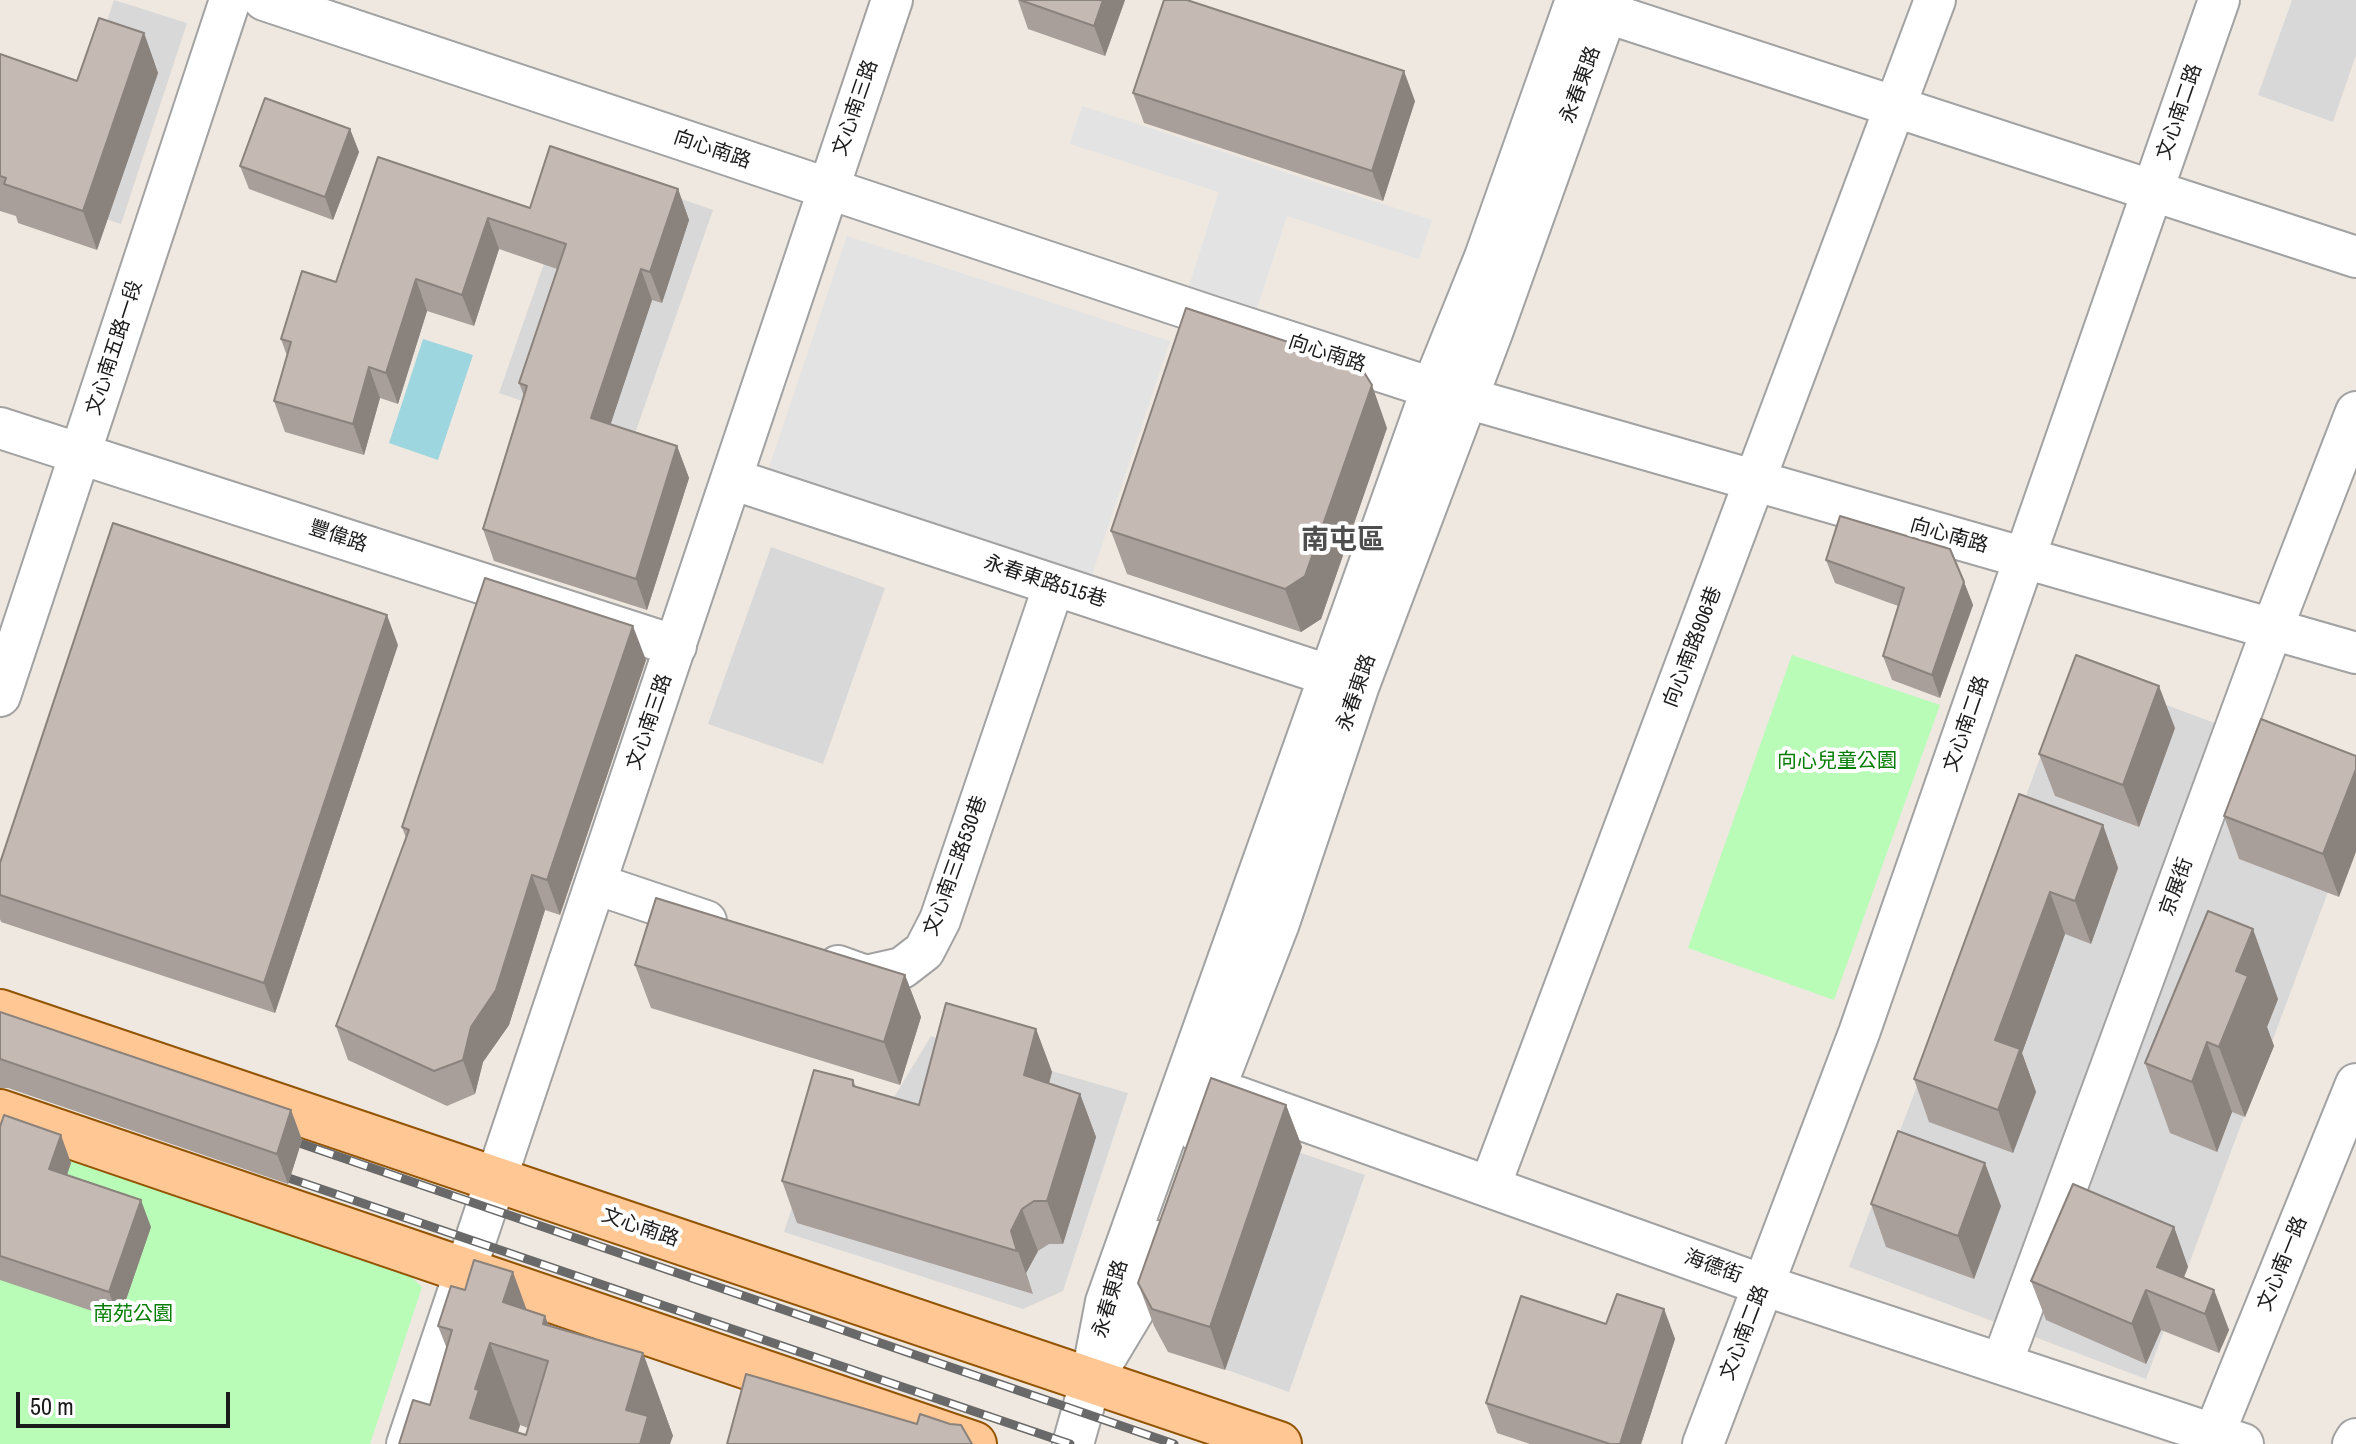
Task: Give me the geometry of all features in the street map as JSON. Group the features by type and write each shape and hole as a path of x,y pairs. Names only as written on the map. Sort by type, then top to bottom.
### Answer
{"main road":[{"name":"文心南路","path":"0,1012 1279,1444"},
{"path":"0,1112 974,1444"}],"street":[{"name":"文心南五路一段","path":"0,696 230,0"},
{"name":"向心南路","path":"264,0 1449,393 2356,653"},
{"name":"文心南三路","path":"407,1444 892,0"},
{"name":"向心南路906巷","path":"1490,1186 1935,0"},
{"name":"文心南二路","path":"1703,1444 1859,1033 2219,0"},
{"path":"1592,4 2356,257"},
{"name":"永春東路","path":"1073,1444 1091,1380 1133,1312 1200,1084 1449,393 1485,257 1592,4"},
{"name":"京展街","path":"2002,1363 2272,629 2356,412"},
{"name":"豐偉路","path":"0,428 676,646"},
{"name":"永春東路515巷","path":"732,479 1344,681"},
{"name":"文心南三路530巷","path":"806,955 866,976 902,968 924,951 940,920 1054,585"},
{"path":"596,884 746,935"},
{"name":"海德街","path":"1200,1084 1763,1285 2157,1413 2226,1442"},
{"name":"文心南一路","path":"2226,1442 2356,1084"}],"shaded area":[{"path":"114,0 187,23 121,224 0,184 80,102"},
{"path":"2292,0 2356,0 2356,55 2333,122 2258,95"},
{"path":"1082,106 1432,220 1419,259 1287,216 1255,314 1187,292 1219,192 1070,144"},
{"path":"579,163 713,210 633,439 499,393"},
{"path":"847,236 1170,341 1089,584 766,476"},
{"path":"771,547 885,588 823,764 708,724"},
{"path":"2073,670 2356,776 2356,817 2146,1379 1849,1267"},
{"path":"931,1036 1128,1093 1063,1291 1023,1309 784,1232 827,1098 882,1117"},
{"path":"1255,1137 1365,1175 1289,1392 1179,1353"}],"green space":[{"name":"向心兒童公園","path":"1792,655 1940,705 1834,1000 1688,948"},
{"name":"南苑公園","path":"0,1137 394,1260 422,1287 370,1444 0,1444"}],"water":[{"path":"423,339 473,355 438,460 389,443"}],"building":[{"path":"1020,0 1103,0 1094,26"},
{"path":"1164,0 1187,0 1404,71 1372,171 1133,93"},
{"path":"99,18 144,33 83,211 4,184 6,178 0,176 0,54 77,81"},
{"path":"265,98 350,129 325,197 240,166"},
{"path":"550,146 678,189 650,272 641,269 591,418 677,446 636,579 483,529 527,386 519,383 566,244 488,218 462,295 416,279 386,373 369,367 353,424 274,401 291,342 281,339 302,271 336,282 378,157 530,208"},
{"path":"1186,308 1360,366 1372,385 1305,576 1285,589 1111,531"},
{"path":"1840,516 1950,549 1964,582 1932,675 1883,656 1904,588 1826,560"},
{"path":"113,523 387,615 264,983 0,895 0,863"},
{"path":"485,578 633,626 547,880 532,875 496,990 471,1027 463,1060 434,1071 336,1026 409,830 402,827"},
{"path":"2076,655 2159,686 2123,785 2039,754"},
{"path":"2261,719 2356,756 2356,769 2323,854 2224,816"},
{"path":"2019,794 2103,825 2075,901 2050,892 1995,1040 2020,1049 1998,1110 1914,1079"},
{"path":"656,898 905,975 884,1042 635,965"},
{"path":"2208,911 2253,929 2236,971 2248,976 2219,1047 2207,1042 2192,1082 2145,1063"},
{"path":"946,1003 1036,1029 1024,1075 1080,1094 1047,1201 1034,1201 1022,1209 1011,1231 1017,1251 782,1181 814,1070 853,1080 853,1086 919,1105"},
{"path":"0,1012 291,1110 277,1154 0,1059"},
{"path":"1211,1078 1286,1105 1210,1327 1152,1309 1138,1283"},
{"path":"4,1115 61,1135 49,1169 141,1200 109,1292 0,1256 0,1127"},
{"path":"1898,1131 1985,1163 1958,1236 1871,1204"},
{"path":"2073,1184 2174,1227 2157,1267 2214,1290 2205,1314 2146,1290 2132,1324 2031,1281"},
{"path":"474,1260 513,1272 503,1302 545,1316 543,1324 643,1353 626,1410 648,1416 640,1444 399,1444 413,1400 430,1405 452,1330 438,1326 451,1286 465,1290","holes":["490,1343 548,1361 526,1435 470,1418 479,1390 475,1389"]},
{"path":"1617,1294 1664,1309 1620,1444 1610,1444 1486,1403 1521,1296 1606,1324"},
{"path":"746,1374 917,1424 920,1414 961,1425 972,1444 727,1444"}],"railway":[{"path":"282,1137 1174,1444"},
{"path":"268,1171 1070,1444"}],"district":[{"name":"南屯區","path":"1343,541"}]}
